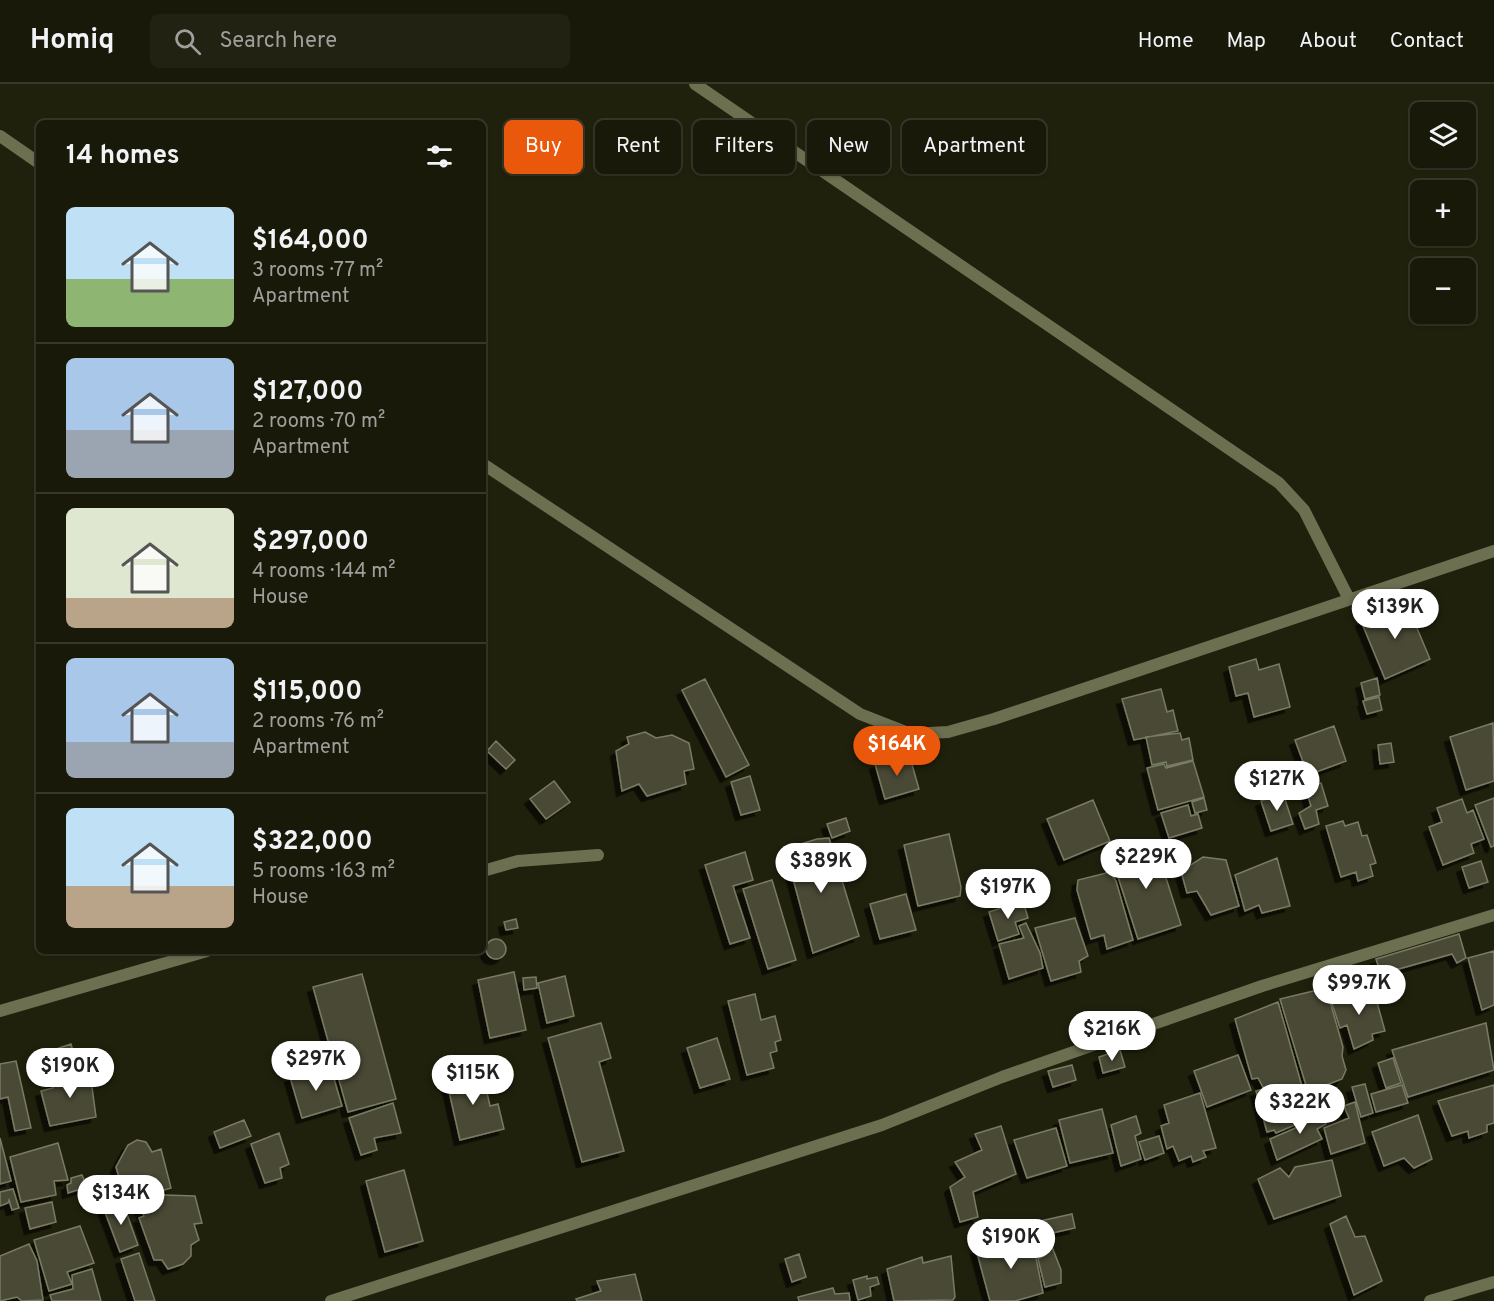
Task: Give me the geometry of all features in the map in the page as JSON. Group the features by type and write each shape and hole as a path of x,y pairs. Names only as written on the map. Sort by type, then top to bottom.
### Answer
{"street":[{"path":"695,84 1279,483 1304,510 1349,599"},
{"path":"0,136 36,161"},
{"path":"486,466 861,714 911,734 948,732 994,719 1494,551"},
{"path":"486,871 518,861 598,855"},
{"path":"332,1301 882,1125 1002,1077 1262,986 1494,915"},
{"path":"0,1011 197,954"},
{"path":"1430,1301 1494,1282"}],"building":[{"path":"1406,602 1430,659 1385,679 1361,621"},
{"path":"1256,659 1259,670 1279,664 1290,707 1254,717 1248,693 1236,696 1229,667"},
{"path":"1377,678 1380,695 1365,699 1361,683"},
{"path":"705,679 749,765 726,777 682,690"},
{"path":"1161,689 1167,712 1173,710 1178,731 1134,740 1122,699"},
{"path":"1379,697 1382,710 1367,714 1363,701"},
{"path":"1493,723 1494,781 1466,790 1450,737"},
{"path":"1334,726 1346,761 1308,775 1295,740"},
{"path":"645,732 656,738 672,735 689,743 694,769 684,771 686,784 647,796 639,784 622,791 616,751 629,744 627,737"},
{"path":"1180,733 1182,740 1189,738 1193,760 1167,766 1166,762 1152,765 1146,737"},
{"path":"496,741 515,760 506,769 487,751"},
{"path":"1391,743 1394,762 1380,764 1378,745"},
{"path":"909,754 919,789 885,799 875,764"},
{"path":"1193,761 1204,797 1158,810 1147,768 1164,764 1166,768"},
{"path":"750,776 760,810 741,815 731,782"},
{"path":"554,781 570,802 546,819 530,799"},
{"path":"1321,783 1328,806 1316,810 1319,824 1305,829 1299,813 1311,806 1305,786"},
{"path":"1283,793 1293,824 1271,831 1261,801"},
{"path":"1204,798 1207,810 1195,813 1192,802"},
{"path":"1494,798 1494,846 1491,847 1475,805"},
{"path":"1462,799 1467,813 1473,810 1484,839 1471,844 1474,853 1443,865 1429,827 1442,822 1437,808"},
{"path":"1093,800 1110,841 1064,860 1047,819"},
{"path":"1188,805 1191,816 1198,814 1202,828 1169,838 1161,813"},
{"path":"846,818 850,831 832,838 827,824"},
{"path":"1343,821 1345,826 1358,822 1362,836 1367,835 1376,863 1370,865 1373,876 1358,881 1356,872 1341,877 1326,826"},
{"path":"949,834 961,887 960,896 918,906 904,845"},
{"path":"829,838 859,936 813,953 785,849 817,839"},
{"path":"1154,840 1181,925 1138,939 1111,855"},
{"path":"745,852 753,880 733,886 750,938 730,944 705,865"},
{"path":"1203,857 1226,860 1239,906 1211,915 1197,891 1187,893 1181,871"},
{"path":"1277,858 1290,906 1262,913 1259,905 1245,911 1235,875"},
{"path":"1481,861 1488,882 1469,888 1462,867"},
{"path":"1110,872 1116,881 1133,940 1107,949 1104,935 1091,939 1077,890 1078,880"},
{"path":"1041,877 1045,891 1031,894 1031,899 1021,901 1016,886"},
{"path":"772,880 796,960 768,969 743,889"},
{"path":"906,894 916,930 880,939 870,904"},
{"path":"1023,901 1028,918 1015,922 1019,934 998,941 989,912"},
{"path":"1075,918 1088,956 1079,961 1081,972 1051,981 1035,928"},
{"path":"516,919 518,928 506,930 504,922"},
{"path":"1026,923 1040,953 1043,968 1009,979 999,944 1024,938 1019,926"},
{"path":"1459,934 1466,958 1457,963 1452,954 1381,974 1376,959"},
{"path":"496,939 503,942 506,949 503,956 496,959 489,956 486,949 489,942"},
{"path":"1494,951 1494,1005 1482,1010 1468,958"},
{"path":"514,972 526,1030 490,1038 478,980"},
{"path":"362,974 396,1099 348,1112 313,987"},
{"path":"565,976 574,1016 547,1023 538,983"},
{"path":"536,977 537,988 524,990 523,978"},
{"path":"1326,988 1343,1047 1342,1056 1346,1070 1342,1079 1308,1092 1280,999"},
{"path":"1373,988 1385,1031 1372,1034 1373,1040 1354,1049 1347,1025 1340,1028 1331,1000"},
{"path":"755,994 761,1020 775,1016 781,1040 775,1042 777,1051 770,1053 774,1068 747,1075 728,1001"},
{"path":"1278,1002 1311,1118 1276,1133 1274,1130 1267,1132 1256,1091 1264,1089 1258,1078 1252,1079 1235,1019"},
{"path":"601,1023 611,1058 599,1062 624,1151 582,1162 548,1038"},
{"path":"1486,1023 1494,1070 1408,1097 1392,1050"},
{"path":"717,1038 730,1079 700,1088 687,1048"},
{"path":"71,1044 75,1059 57,1064 53,1050"},
{"path":"1120,1050 1125,1067 1103,1073 1099,1057"},
{"path":"1238,1055 1251,1090 1207,1107 1194,1071"},
{"path":"1393,1058 1401,1083 1386,1088 1378,1063"},
{"path":"16,1061 31,1128 15,1131 8,1097 0,1099 0,1064"},
{"path":"330,1065 342,1106 302,1118 290,1077"},
{"path":"1072,1065 1076,1080 1053,1087 1048,1071"},
{"path":"84,1070 92,1087 96,1117 50,1126 41,1091 53,1088 53,1078"},
{"path":"482,1070 490,1106 498,1104 504,1129 460,1140 446,1078"},
{"path":"1365,1084 1373,1113 1361,1117 1352,1087"},
{"path":"1402,1085 1408,1103 1376,1112 1371,1094"},
{"path":"1494,1085 1494,1123 1487,1125 1487,1132 1469,1138 1468,1131 1452,1136 1438,1101"},
{"path":"1200,1093 1216,1148 1203,1151 1206,1157 1193,1162 1191,1156 1179,1161 1173,1146 1167,1149 1161,1126 1169,1123 1164,1105"},
{"path":"1318,1100 1326,1124 1317,1129 1322,1139 1277,1160 1270,1139 1314,1120 1309,1102"},
{"path":"1355,1102 1365,1143 1331,1154 1324,1128 1349,1118 1344,1106"},
{"path":"393,1103 401,1133 374,1138 377,1150 361,1155 349,1118"},
{"path":"1102,1109 1113,1153 1070,1163 1059,1120"},
{"path":"1418,1115 1432,1159 1414,1168 1404,1158 1384,1166 1372,1132"},
{"path":"1136,1116 1141,1133 1135,1136 1141,1159 1121,1166 1111,1125"},
{"path":"244,1120 251,1136 220,1148 214,1132"},
{"path":"1001,1126 1016,1174 973,1192 978,1217 960,1222 950,1187 965,1177 955,1162 982,1150 975,1134"},
{"path":"1056,1128 1067,1166 1027,1178 1014,1140"},
{"path":"279,1133 289,1164 280,1168 282,1178 265,1183 251,1144"},
{"path":"1159,1136 1164,1153 1145,1160 1139,1142"},
{"path":"0,1138 11,1181 0,1184"},
{"path":"137,1140 146,1142 152,1152 161,1149 171,1188 126,1201 116,1167 128,1145"},
{"path":"58,1143 68,1180 54,1181 56,1195 21,1202 10,1157"},
{"path":"1332,1160 1341,1196 1274,1219 1258,1179 1280,1168 1289,1177 1295,1167"},
{"path":"404,1170 423,1241 385,1252 366,1181"},
{"path":"82,1175 87,1187 68,1193 67,1185 71,1183 71,1178"},
{"path":"13,1189 19,1208 12,1210 9,1200 8,1203 0,1206 0,1192"},
{"path":"164,1195 195,1196 202,1223 194,1224 199,1240 191,1245 191,1256 183,1264 168,1269 162,1260 154,1260 139,1218 144,1216 137,1202"},
{"path":"122,1200 138,1245 120,1252 103,1207"},
{"path":"52,1202 56,1222 30,1229 25,1208"},
{"path":"1072,1214 1075,1228 1043,1235 1040,1221"},
{"path":"1346,1216 1355,1237 1365,1236 1382,1281 1354,1295 1330,1224"},
{"path":"80,1226 94,1263 67,1272 72,1284 49,1291 34,1240"},
{"path":"1024,1236 1027,1242 1037,1240 1042,1254 1036,1258 1043,1293 1015,1301 990,1301 976,1249"},
{"path":"1049,1239 1061,1270 1061,1283 1045,1287 1038,1259 1044,1256 1040,1240"},
{"path":"29,1244 37,1261 43,1300 22,1301 17,1297 0,1301 0,1256"},
{"path":"139,1253 155,1301 135,1301 121,1259"},
{"path":"799,1254 806,1277 792,1282 785,1259"},
{"path":"951,1256 955,1297 953,1300 894,1301 887,1269 922,1257 923,1263"},
{"path":"92,1269 101,1301 52,1301 50,1295 73,1289 72,1275"},
{"path":"635,1274 642,1301 577,1301 576,1299 601,1291 597,1281"},
{"path":"867,1276 867,1279 877,1277 879,1284 870,1287 871,1296 858,1300 853,1280"},
{"path":"833,1288 835,1294 849,1293 850,1301 799,1301 798,1297"}]}
